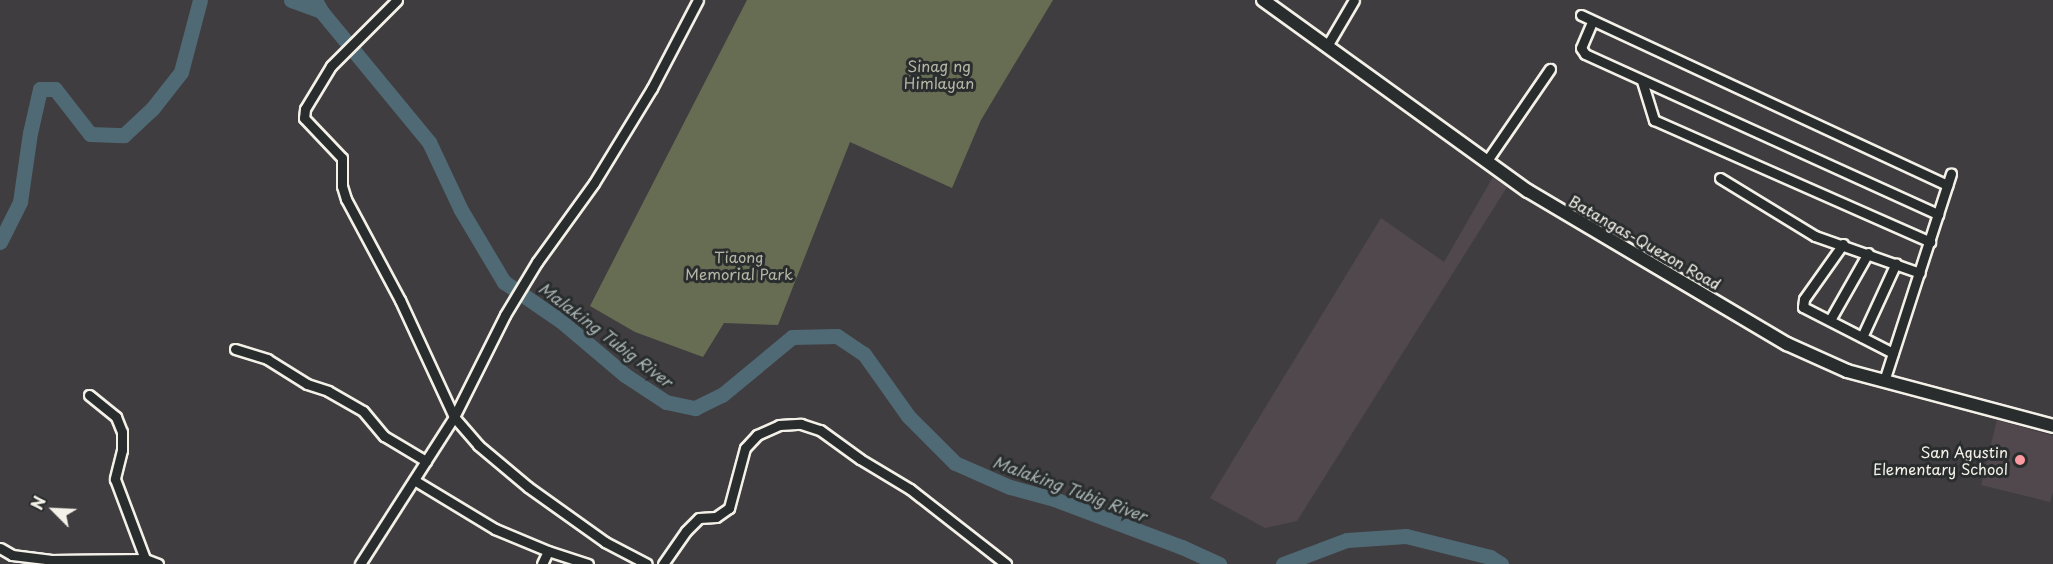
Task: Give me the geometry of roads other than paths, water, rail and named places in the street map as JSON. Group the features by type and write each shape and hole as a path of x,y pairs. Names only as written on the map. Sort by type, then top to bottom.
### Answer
{"main road":[{"name":"Batangas-Quezon Road","path":"1263,0 1528,191 1787,344 1847,371 2053,426"}],"street":[{"path":"397,0 331,66 305,109 304,118 342,158 342,186 346,199 400,300 454,417 478,445 519,480 605,542 647,564"},
{"path":"360,564 454,417 505,315 537,262 594,183 652,88 698,0"},
{"path":"1327,46 1354,0"},
{"path":"1581,15 1948,185"},
{"path":"1592,22 1582,51 1642,81 1938,214"},
{"path":"1486,162 1550,69"},
{"path":"1642,81 1654,120 1930,242"},
{"path":"1884,381 1951,174"},
{"path":"1720,178 1808,233 1920,273"},
{"path":"1843,244 1803,304 1808,310 1893,353"},
{"path":"1830,320 1868,254"},
{"path":"1862,338 1896,263"},
{"path":"235,349 267,359 308,384 328,391 363,411 384,436 426,461"},
{"path":"89,395 116,417 122,432 122,450 115,479 145,559"},
{"path":"663,564 686,531 699,518 716,517 729,508 746,448 757,435 779,425 801,424 820,430 860,459 910,489 1006,564"},
{"path":"414,480 495,529 548,551 588,564"},
{"path":"0,548 12,555 50,560 145,559 158,564"},
{"path":"542,564 548,551"}],"waterway":[{"path":"0,242 20,202 30,133 40,89 55,89 90,134 124,135 152,109 181,72 200,0"},
{"path":"291,0 321,11"},
{"name":"Malaking Tubig River","path":"315,0 321,11 429,142 461,210 504,282 561,321 625,375 666,402 695,408 722,395 792,337 837,336 864,354 908,416 955,463 1010,487 1054,499 1182,547 1219,564"},
{"name":"Malaking Tubig River","path":"1283,564 1347,540 1406,536 1490,557 1501,564"}],"place":[{"name":"San Agustin Elementary School","path":"2020,460"}],"park label":[{"name":"Sinag ng Himlayan","path":"939,74"},
{"name":"Tiaong Memorial Park","path":"739,264"}]}
